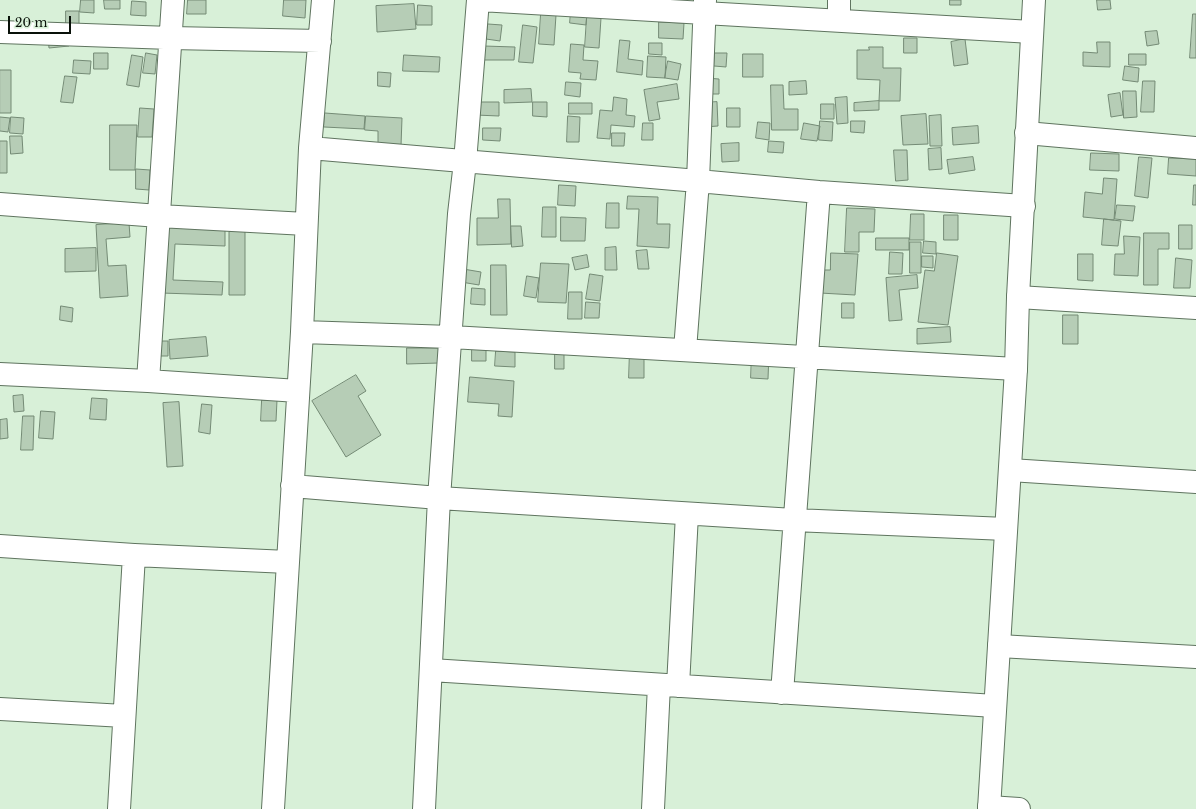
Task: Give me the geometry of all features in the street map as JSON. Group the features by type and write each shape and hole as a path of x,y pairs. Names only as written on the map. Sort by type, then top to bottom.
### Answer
{"street":[{"path":"148,381 173,0"},
{"path":"273,809 302,332 310,148 323,0"},
{"path":"424,809 440,498 459,214 479,0 839,10 1032,32"},
{"path":"1019,809 989,808 1016,369 1026,133 1034,0"},
{"path":"685,350 698,181 704,7"},
{"path":"0,32 320,41"},
{"path":"1026,133 1196,148"},
{"path":"310,148 819,192 1024,206"},
{"path":"782,693 819,192"},
{"path":"0,204 159,216 306,224"},
{"path":"1018,297 1196,308"},
{"path":"302,332 451,337 1016,369"},
{"path":"0,374 148,381 298,391"},
{"path":"1010,470 1196,482"},
{"path":"292,486 440,498 687,514 1006,529"},
{"path":"653,809 687,514"},
{"path":"0,546 134,555 288,562"},
{"path":"119,809 134,555"},
{"path":"999,646 1196,657"},
{"path":"431,670 995,706"},
{"path":"0,709 124,716"}],"building":[{"path":"81,0 94,0 94,13 80,12"},
{"path":"104,0 120,0 120,9 105,9"},
{"path":"188,0 206,0 206,14 187,14"},
{"path":"284,0 306,0 305,18 283,16"},
{"path":"950,0 961,0 961,5 950,5"},
{"path":"1097,0 1110,0 1111,9 1098,10"},
{"path":"132,1 146,2 146,16 131,15"},
{"path":"414,4 416,29 377,32 376,6"},
{"path":"418,5 432,6 432,25 417,25"},
{"path":"66,11 79,11 79,27 66,27"},
{"path":"571,11 587,13 586,25 570,23"},
{"path":"541,14 556,15 554,45 539,44"},
{"path":"1193,14 1196,14 1196,58 1190,58"},
{"path":"587,17 601,18 599,48 585,47"},
{"path":"659,22 684,23 683,39 659,38"},
{"path":"488,24 502,25 500,41 486,39"},
{"path":"523,25 537,27 533,63 519,62"},
{"path":"1157,31 1159,44 1147,46 1145,32"},
{"path":"68,36 69,46 49,48 48,37"},
{"path":"904,38 917,38 917,53 904,53"},
{"path":"965,39 968,64 954,66 951,42"},
{"path":"620,40 630,41 628,59 643,61 642,75 617,72"},
{"path":"1097,42 1110,42 1110,67 1083,66 1083,52 1097,53"},
{"path":"649,43 662,43 662,55 649,54"},
{"path":"571,44 584,45 583,60 598,61 596,80 580,79 581,73 569,72"},
{"path":"484,46 515,47 514,60 484,60"},
{"path":"869,47 883,47 883,68 901,68 900,101 879,101 880,80 857,79 857,50 869,50"},
{"path":"94,53 108,53 108,69 94,69"},
{"path":"146,53 157,55 155,74 143,73"},
{"path":"715,53 727,53 726,67 714,66"},
{"path":"743,54 763,54 763,77 743,77"},
{"path":"1129,54 1146,54 1146,65 1129,65"},
{"path":"132,55 143,57 139,87 127,85"},
{"path":"404,55 440,57 439,72 403,71"},
{"path":"648,56 666,57 665,78 647,77"},
{"path":"74,60 91,61 90,74 73,73"},
{"path":"668,61 681,64 678,80 665,78"},
{"path":"1125,66 1139,68 1138,82 1123,80"},
{"path":"0,70 11,70 11,113 0,113"},
{"path":"378,72 391,73 390,87 378,86"},
{"path":"65,76 77,77 73,103 61,102"},
{"path":"706,78 719,79 719,94 706,94"},
{"path":"806,81 807,94 789,95 789,82"},
{"path":"1143,81 1155,81 1154,112 1141,112"},
{"path":"566,82 581,83 580,97 565,95"},
{"path":"677,84 679,99 657,102 660,119 649,121 644,90"},
{"path":"771,85 783,85 784,109 798,109 798,130 772,130"},
{"path":"531,89 532,102 504,103 504,90"},
{"path":"1123,91 1136,91 1137,117 1124,118"},
{"path":"1120,93 1123,115 1111,117 1108,95"},
{"path":"614,97 627,99 626,115 635,116 634,127 611,125 610,139 597,138 600,110 612,111"},
{"path":"847,97 848,123 837,124 835,98"},
{"path":"879,101 879,110 854,111 854,103"},
{"path":"475,102 499,102 499,116 475,115"},
{"path":"533,102 547,102 547,117 533,116"},
{"path":"717,102 718,126 704,127 703,103"},
{"path":"569,103 592,103 592,114 569,114"},
{"path":"821,104 834,104 834,119 821,119"},
{"path":"140,108 154,109 152,137 138,137"},
{"path":"727,108 740,108 740,127 727,127"},
{"path":"325,113 365,116 364,129 324,127"},
{"path":"926,114 928,144 903,145 901,116"},
{"path":"941,115 942,146 930,146 929,116"},
{"path":"366,116 402,118 401,146 378,145 378,131 365,130"},
{"path":"568,116 580,117 579,142 567,142"},
{"path":"0,117 10,118 8,132 0,131"},
{"path":"11,117 24,118 23,134 10,133"},
{"path":"820,121 833,122 832,141 819,140"},
{"path":"851,121 865,121 864,133 851,132"},
{"path":"758,122 770,123 769,140 756,138"},
{"path":"643,123 653,123 653,140 642,140"},
{"path":"804,123 820,126 817,141 801,139"},
{"path":"110,125 137,125 135,170 110,170"},
{"path":"978,126 979,143 953,145 952,128"},
{"path":"483,128 501,128 500,141 483,140"},
{"path":"612,133 625,133 624,146 612,146"},
{"path":"10,136 22,136 23,153 11,154"},
{"path":"0,141 7,141 7,173 0,173"},
{"path":"769,141 784,142 783,153 768,152"},
{"path":"739,143 739,161 722,162 721,144"},
{"path":"941,148 942,169 929,170 928,149"},
{"path":"894,150 907,150 908,180 896,181"},
{"path":"1091,153 1119,154 1119,171 1090,170"},
{"path":"973,157 975,170 949,174 947,160"},
{"path":"1139,157 1152,158 1148,198 1135,196"},
{"path":"1169,158 1196,159 1196,176 1168,174"},
{"path":"136,169 150,170 149,190 136,189"},
{"path":"1104,178 1117,179 1114,220 1083,217 1085,192 1102,194"},
{"path":"559,185 576,186 575,206 558,205"},
{"path":"1194,185 1196,185 1196,205 1193,205"},
{"path":"628,196 658,197 657,224 670,224 669,248 637,246 639,209 627,209"},
{"path":"498,199 510,199 511,244 477,245 477,218 498,218"},
{"path":"607,203 619,203 619,228 606,228"},
{"path":"1117,205 1135,206 1133,221 1115,219"},
{"path":"543,207 556,207 556,237 542,237"},
{"path":"847,208 875,209 874,232 859,232 859,252 845,252"},
{"path":"911,214 924,214 924,240 910,240"},
{"path":"944,215 958,215 958,240 944,240"},
{"path":"561,217 586,218 585,241 561,241"},
{"path":"1104,219 1121,221 1118,246 1102,245"},
{"path":"129,223 130,237 106,239 108,266 126,265 128,296 100,298 96,225"},
{"path":"1179,225 1192,225 1192,249 1179,249"},
{"path":"511,226 521,226 523,246 512,247"},
{"path":"164,227 225,230 225,246 175,244 173,280 223,282 222,295 161,293"},
{"path":"245,231 245,295 229,295 229,232"},
{"path":"1144,233 1169,233 1169,249 1158,249 1158,285 1144,285"},
{"path":"1124,236 1140,237 1138,276 1114,275 1115,254 1124,254"},
{"path":"876,238 909,238 909,250 876,250"},
{"path":"924,241 936,242 936,254 923,253"},
{"path":"910,242 921,242 921,273 910,273"},
{"path":"616,247 617,270 605,270 605,248"},
{"path":"96,248 96,271 65,272 65,249"},
{"path":"647,250 649,269 638,269 636,251"},
{"path":"890,252 903,253 902,274 889,274"},
{"path":"831,253 858,254 855,295 820,293 821,270 830,270"},
{"path":"937,253 958,256 948,325 918,322 925,270 934,271"},
{"path":"1078,254 1093,254 1093,281 1078,280"},
{"path":"587,255 589,267 575,270 572,258"},
{"path":"922,256 933,256 933,268 922,267"},
{"path":"1176,258 1192,260 1190,288 1174,288"},
{"path":"541,263 569,264 566,303 538,302"},
{"path":"491,265 506,265 507,315 491,315"},
{"path":"463,269 481,272 479,285 461,282"},
{"path":"590,274 603,276 600,301 586,299"},
{"path":"917,275 918,288 899,290 902,320 889,321 886,278"},
{"path":"527,276 539,278 536,298 524,296"},
{"path":"472,288 485,289 485,305 471,304"},
{"path":"569,292 582,292 582,319 568,319"},
{"path":"586,302 600,303 599,318 585,318"},
{"path":"842,303 854,303 854,318 842,318"},
{"path":"61,306 73,308 72,322 60,320"},
{"path":"1063,315 1078,315 1078,344 1063,344"},
{"path":"950,327 951,342 917,344 917,329"},
{"path":"206,337 208,356 170,359 169,340"},
{"path":"155,341 168,341 168,356 155,356"},
{"path":"472,345 486,345 486,361 472,361"},
{"path":"407,348 439,348 439,363 407,364"},
{"path":"630,349 644,349 644,378 629,378"},
{"path":"496,351 515,352 515,367 495,366"},
{"path":"752,351 769,352 768,379 751,378"},
{"path":"555,353 564,353 564,369 555,369"},
{"path":"356,375 366,391 358,396 381,435 346,457 312,401"},
{"path":"470,377 514,381 512,417 498,416 499,404 468,402"},
{"path":"23,395 24,411 14,412 13,396"},
{"path":"92,398 107,399 106,420 90,419"},
{"path":"262,400 277,400 276,421 261,421"},
{"path":"179,402 183,466 167,467 163,403"},
{"path":"202,404 212,405 210,434 199,432"},
{"path":"41,411 55,412 53,439 39,438"},
{"path":"23,416 34,416 33,450 21,450"},
{"path":"7,419 8,438 0,439 0,420"}]}
